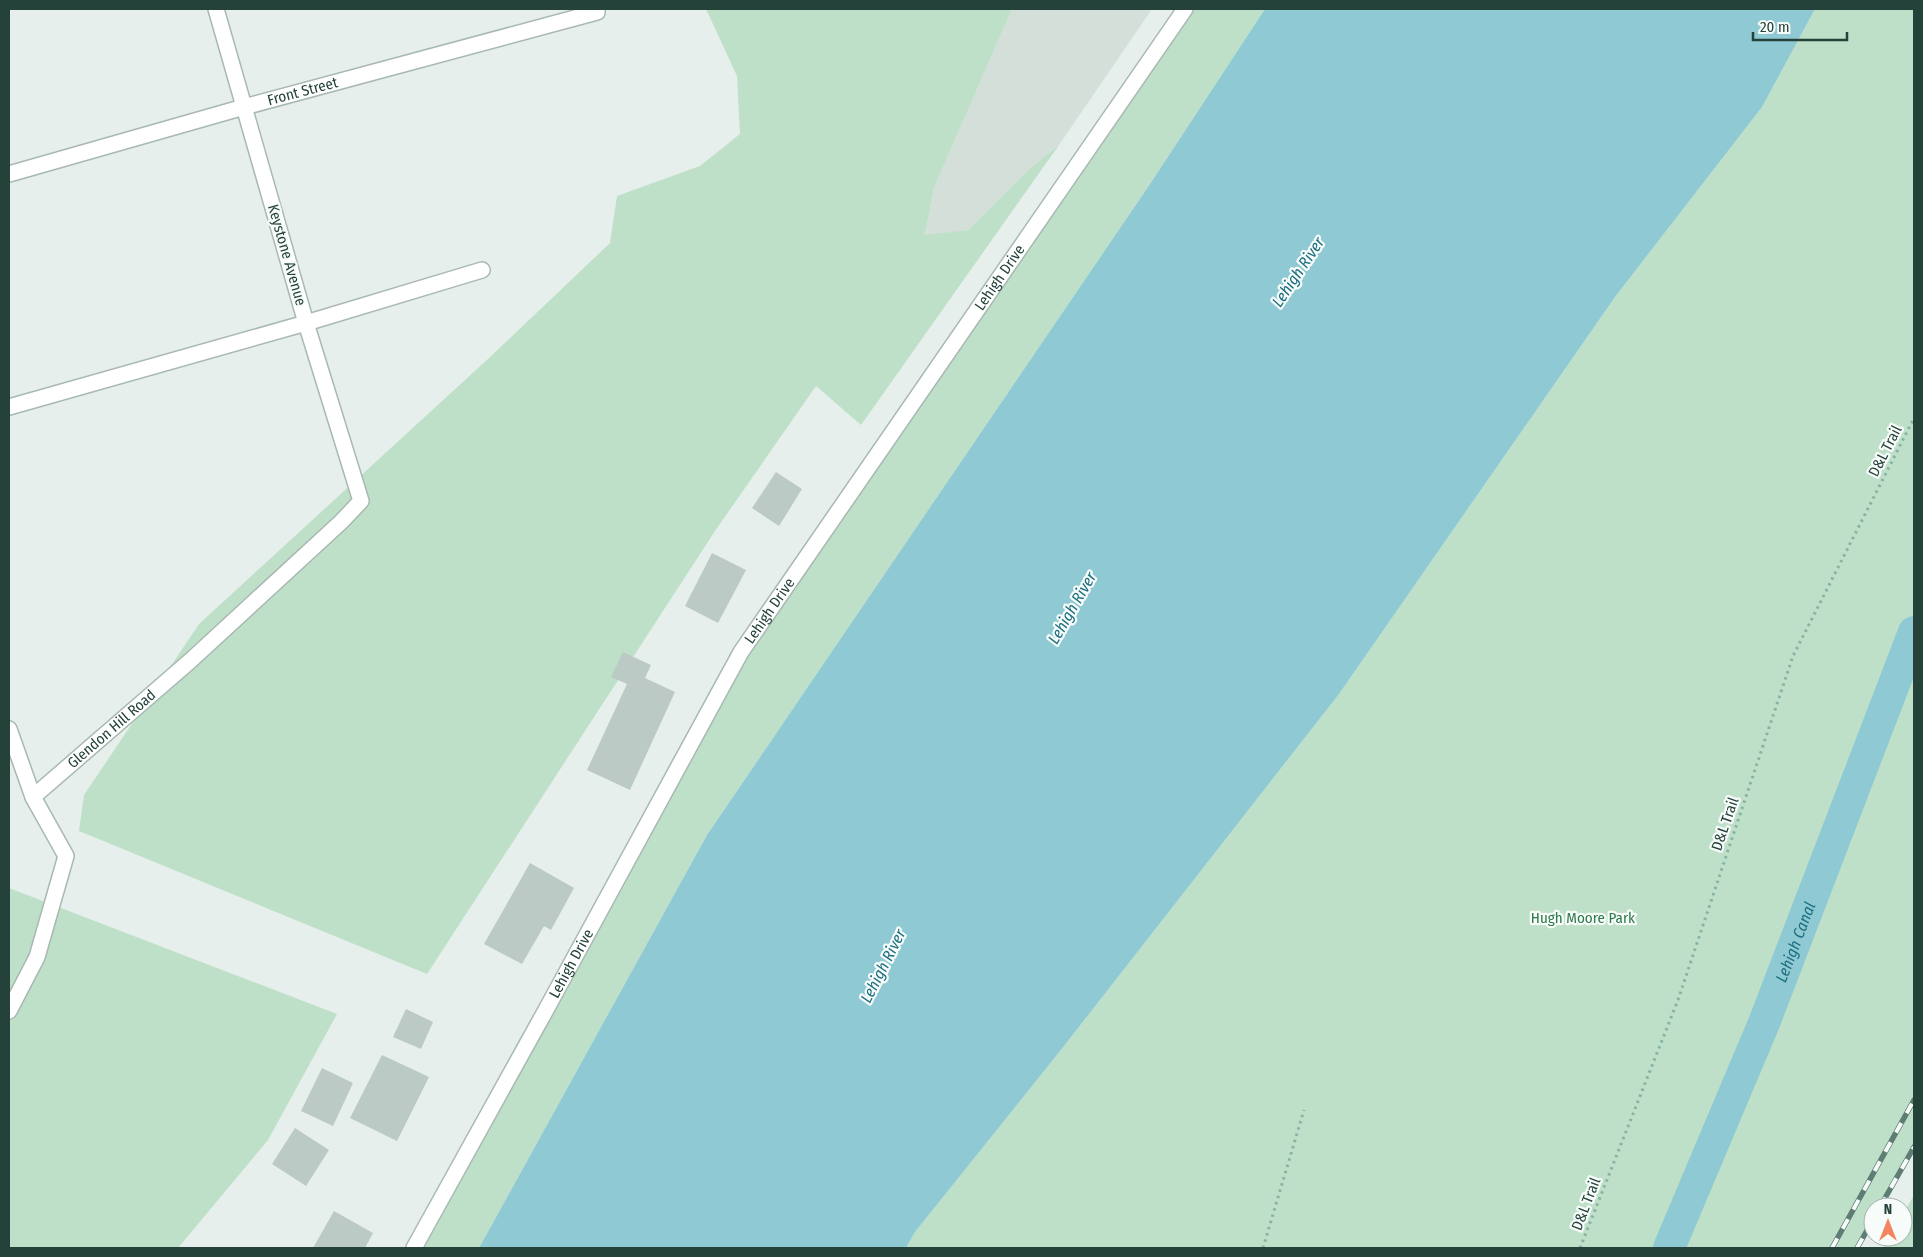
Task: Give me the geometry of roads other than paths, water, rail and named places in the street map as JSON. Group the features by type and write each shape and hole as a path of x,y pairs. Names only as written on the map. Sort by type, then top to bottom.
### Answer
{"street":[{"name":"Keystone Avenue","path":"216,9 306,323 361,500"},
{"name":"Lehigh Drive","path":"414,1248 741,652 1185,9"},
{"name":"Front Street","path":"9,174 597,10"},
{"path":"9,407 306,323 482,270"},
{"name":"Glendon Hill Road","path":"33,797 190,661 341,522 361,500"},
{"path":"9,729 33,797 66,856 37,957 9,1011"}],"water":[{"name":"Lehigh River","path":"1265,9 1815,9 1762,107 1615,297 1339,694 1064,1046 915,1232 906,1248 479,1248 707,835 1150,184"}],"waterway":[{"name":"Lehigh Canal","path":"1669,1248 1764,1023 1914,632"}],"railway":[{"path":"1832,1248 1914,1100"},
{"path":"1886,1197 1914,1147"},
{"path":"1857,1248 1863,1238"}],"park label":[{"name":"Hugh Moore Park","path":"1583,918"}]}
